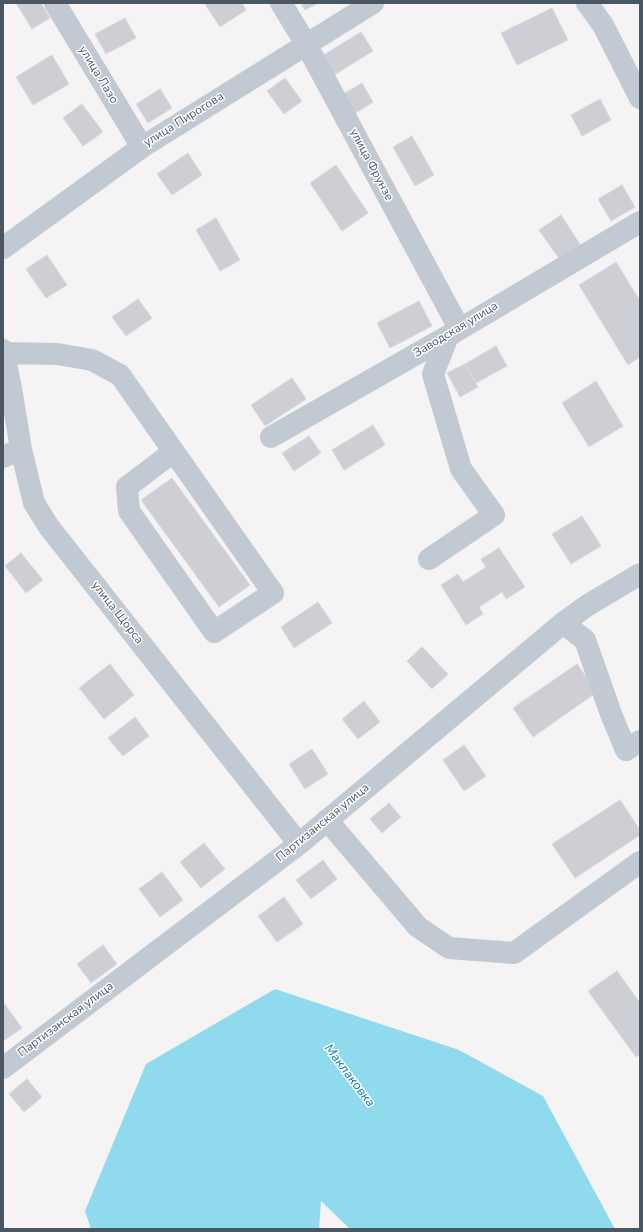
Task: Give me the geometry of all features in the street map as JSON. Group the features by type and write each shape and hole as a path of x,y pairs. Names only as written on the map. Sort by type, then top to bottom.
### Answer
{"street":[{"name":"улица Лазо","path":"55,3 142,146"},
{"name":"улица Фрунзе","path":"281,3 306,44 453,332"},
{"name":"улица Пирогова","path":"3,248 142,146 373,3"},
{"path":"587,3 603,26 640,98"},
{"name":"Заводская улица","path":"271,437 640,222"},
{"path":"429,559 494,515 461,469 433,374 453,332"},
{"path":"4,351 57,354 92,360 120,375 273,594 214,632 129,511 127,487 173,452"},
{"name":"улица Щорса","path":"4,351 12,453 34,503 49,527 299,844"},
{"name":"Партизанская улица","path":"3,1068 299,844 563,622 588,605 640,574"},
{"path":"563,622 585,640 611,714 626,750 640,741"},
{"path":"327,820 418,928 449,948 514,953 640,862"}],"water":[{"name":"Маклаковка","path":"275,989 459,1050 543,1096 615,1229 350,1229 321,1201 319,1229 91,1229 85,1211 146,1064"}],"building":[{"path":"16,3 41,3 50,18 32,29"},
{"path":"242,3 246,10 220,27 205,4"},
{"path":"301,3 318,3 305,10"},
{"path":"552,8 568,40 517,65 501,33"},
{"path":"125,18 136,38 106,54 95,34"},
{"path":"361,32 373,51 334,75 322,56"},
{"path":"52,55 69,84 33,105 16,77"},
{"path":"285,78 302,101 284,114 267,91"},
{"path":"362,83 373,102 354,114 342,95"},
{"path":"160,89 172,108 148,123 136,104"},
{"path":"600,99 611,120 582,136 571,115"},
{"path":"82,104 103,132 83,146 63,118"},
{"path":"412,136 434,175 415,186 393,147"},
{"path":"188,153 202,175 172,195 157,174"},
{"path":"336,165 368,213 342,231 310,183"},
{"path":"622,185 635,207 611,221 598,199"},
{"path":"561,215 581,246 560,260 539,230"},
{"path":"216,218 240,260 220,271 196,230"},
{"path":"47,255 67,285 46,298 26,269"},
{"path":"616,262 640,301 640,357 628,365 579,285"},
{"path":"138,299 152,318 126,336 112,317"},
{"path":"419,301 432,326 390,348 377,323"},
{"path":"496,346 507,366 476,383 465,364"},
{"path":"465,364 478,387 460,397 447,373"},
{"path":"292,378 306,399 265,426 251,405"},
{"path":"596,381 623,426 589,447 562,403"},
{"path":"373,425 385,445 344,470 332,450"},
{"path":"309,436 321,453 294,471 282,453"},
{"path":"172,478 250,585 219,607 141,500"},
{"path":"582,516 601,546 571,564 552,534"},
{"path":"499,548 525,587 506,599 502,592 479,607 483,614 466,625 441,585 458,574 463,582 486,567 481,559"},
{"path":"21,553 43,580 26,593 5,566"},
{"path":"318,602 332,623 294,648 281,627"},
{"path":"422,647 448,674 432,689 407,661"},
{"path":"110,664 134,695 104,719 79,688"},
{"path":"577,664 597,692 533,737 513,708"},
{"path":"364,701 380,722 358,739 342,719"},
{"path":"135,717 149,736 123,756 108,738"},
{"path":"464,745 486,776 464,791 443,760"},
{"path":"312,749 328,774 305,789 289,764"},
{"path":"620,800 640,830 640,835 575,878 552,844"},
{"path":"389,803 401,817 382,833 370,819"},
{"path":"204,843 225,869 201,888 180,862"},
{"path":"323,860 337,879 311,899 296,880"},
{"path":"162,872 183,900 160,917 139,889"},
{"path":"284,897 303,924 277,942 258,916"},
{"path":"103,945 117,964 91,983 77,964"},
{"path":"617,971 640,1003 640,1054 636,1057 588,991"},
{"path":"3,1002 22,1028 3,1041"},
{"path":"27,1079 42,1097 24,1112 9,1094"}]}
